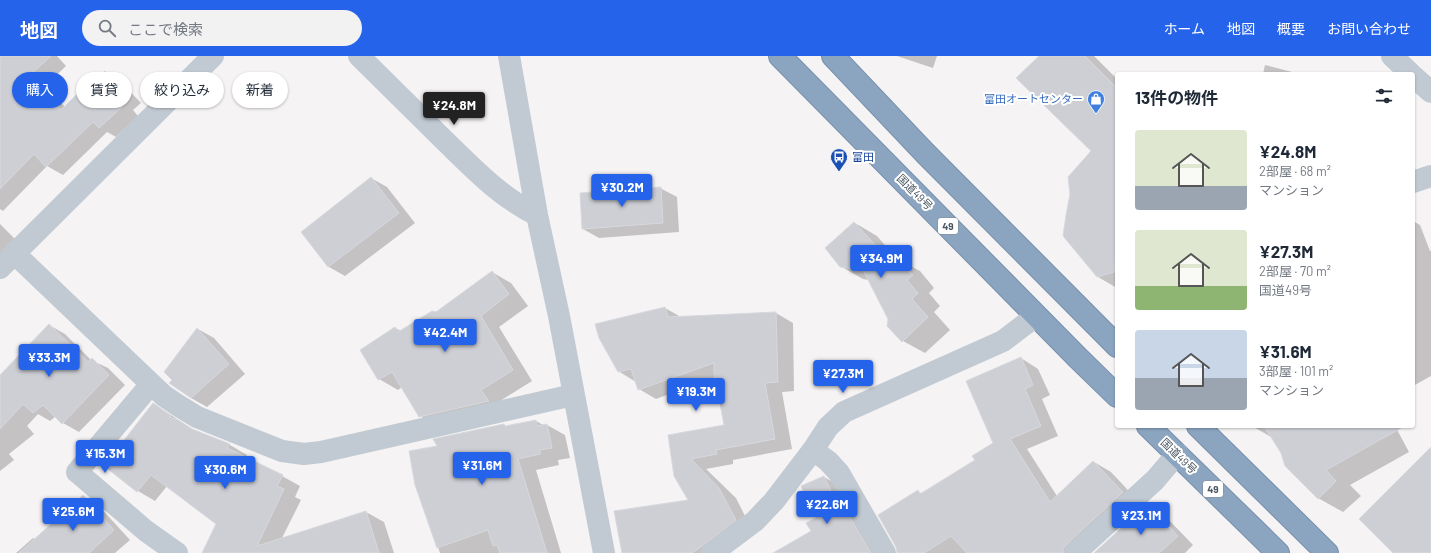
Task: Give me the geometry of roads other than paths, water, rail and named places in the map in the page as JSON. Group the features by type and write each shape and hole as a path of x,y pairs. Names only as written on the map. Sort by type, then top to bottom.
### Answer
{"highway":[{"name":"国道49号","path":"780,56 1115,394"},
{"path":"833,56 925,153 1115,343"},
{"name":"国道49号","path":"1150,428 1278,553"},
{"path":"1200,428 1327,553"}],"street":[{"path":"213,56 7,261 164,396 197,417 282,451 304,454 328,450 573,394"},
{"path":"359,56 494,187 510,200 537,215"},
{"path":"509,56 537,215 560,316 573,394 604,553"},
{"path":"1392,56 1409,72"},
{"path":"1415,78 1431,92"},
{"path":"1415,181 1431,176"},
{"path":"712,553 756,521 774,501 813,450 828,427 844,412 1003,341 1036,316"},
{"path":"151,384 77,472 146,531 177,553"},
{"path":"813,450 828,461 839,473 885,553"},
{"path":"1075,553 1155,480 1177,454"}],"place":[{"name":"富田オートセンター","path":"1096,114"},
{"name":"富田","path":"839,172"}]}
